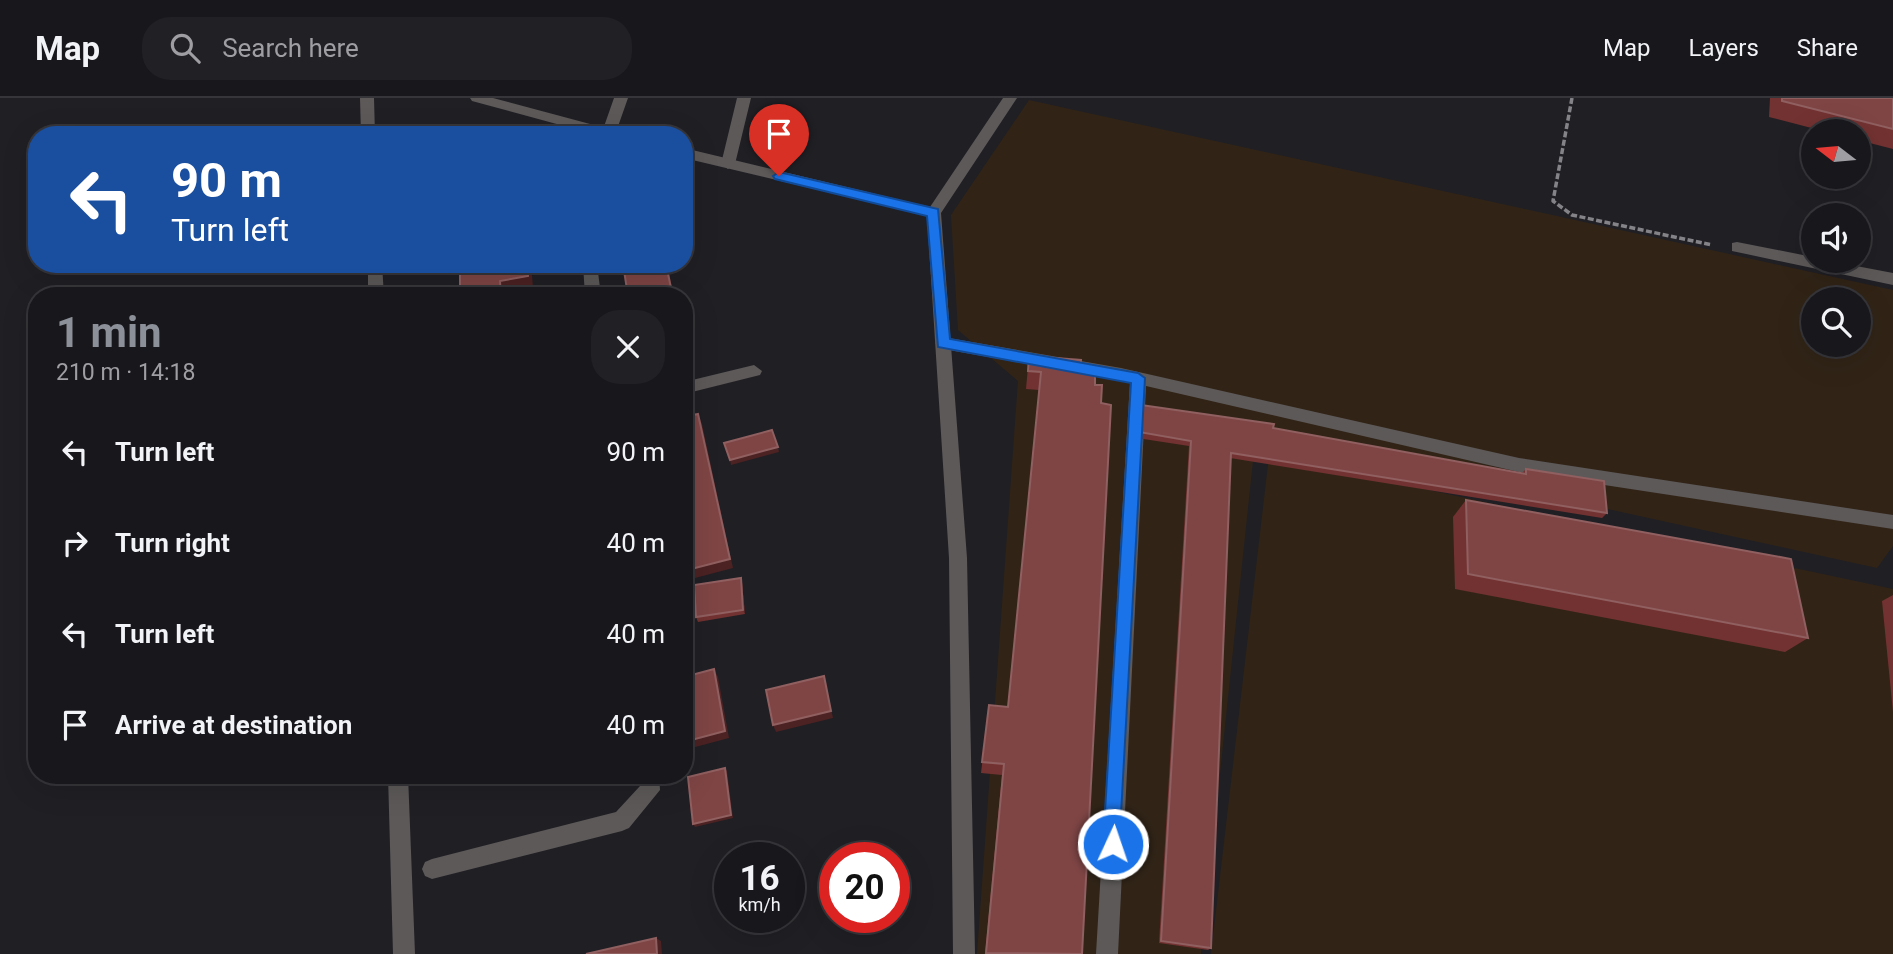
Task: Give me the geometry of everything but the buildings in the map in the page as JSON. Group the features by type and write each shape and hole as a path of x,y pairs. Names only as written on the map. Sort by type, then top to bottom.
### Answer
{"street":[{"path":"367,98 369,126"},
{"path":"477,98 581,126"},
{"path":"613,126 621,98"},
{"path":"728,164 744,98"},
{"path":"964,954 958,558 934,213 1010,98"},
{"path":"693,155 934,213"},
{"path":"1737,247 1893,279"},
{"path":"943,343 1138,378 1519,465 1893,522"},
{"path":"693,386 754,371"},
{"path":"1107,954 1138,378"},
{"path":"398,784 404,954"},
{"path":"432,869 622,821 650,790 650,784"}],"path":[{"path":"1572,98 1553,201 1572,215 1714,246 1737,247"}],"shaded area":[{"path":"1029,100 1801,270 1801,273 1816,273 1893,290 1893,546 1877,568 1256,432 1201,954 977,954 1018,381 958,330 951,215"},
{"path":"1269,456 1893,589 1893,954 1211,954"}],"route":[{"path":"779,176 934,213 943,343 1138,378 1113,844"}]}
